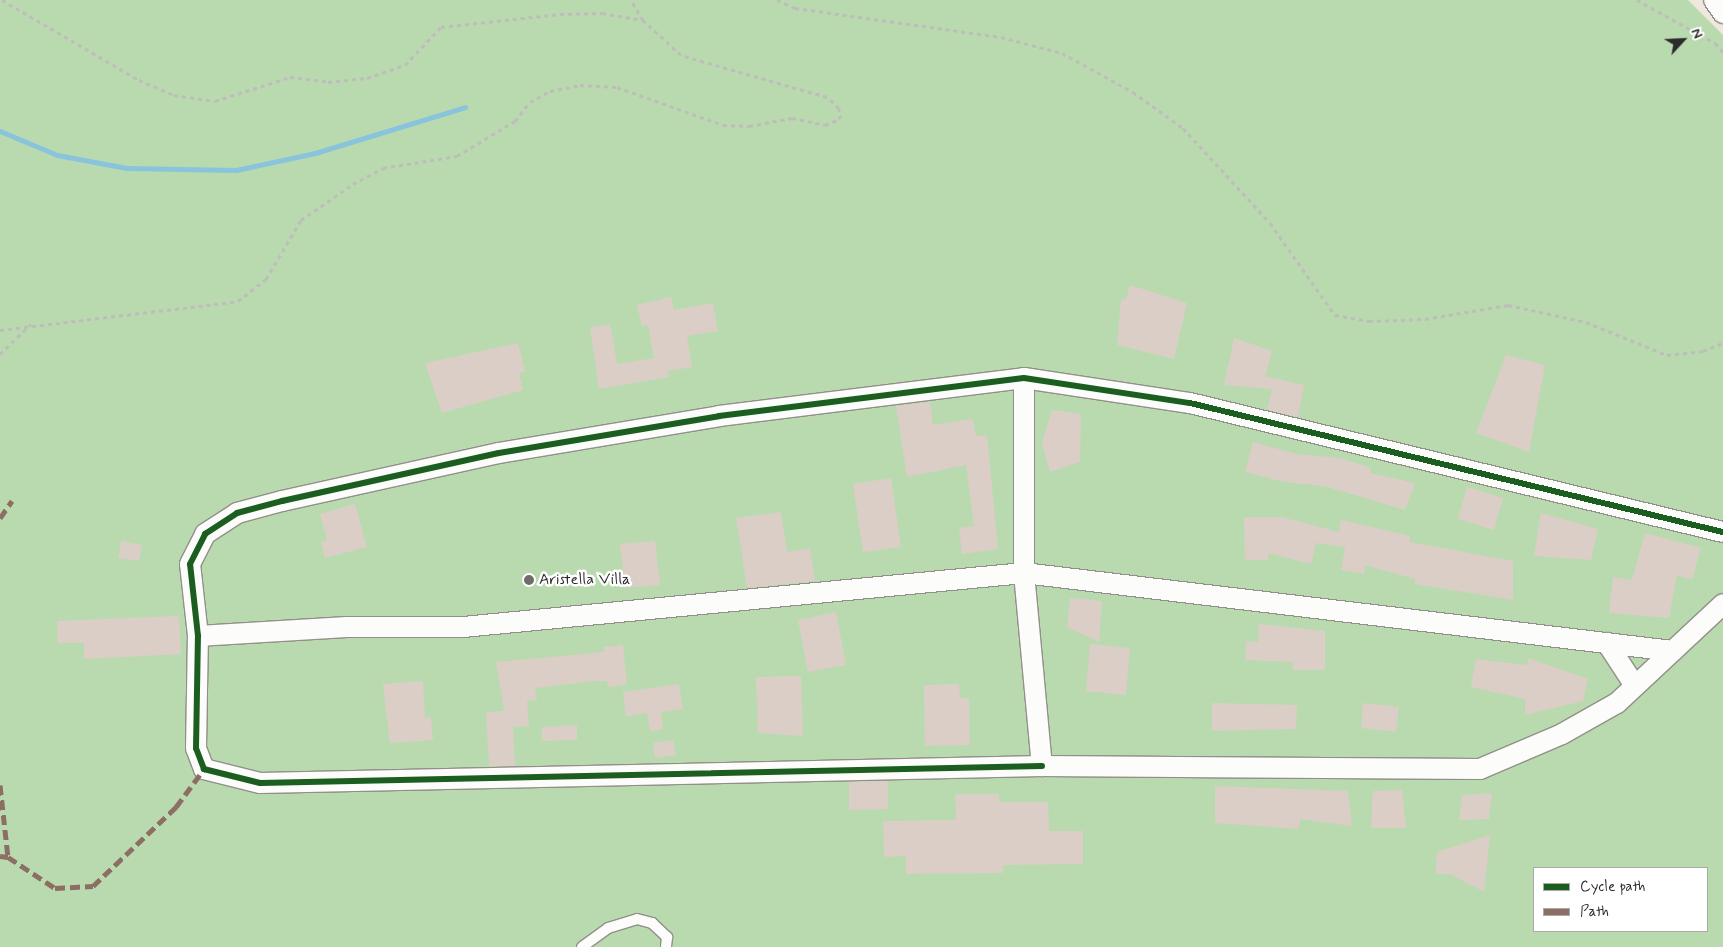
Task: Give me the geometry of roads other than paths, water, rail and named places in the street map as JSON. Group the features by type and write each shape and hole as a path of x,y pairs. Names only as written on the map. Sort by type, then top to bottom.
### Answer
{"street":[{"path":"1714,0 1723,12"},
{"path":"1721,535 1190,403 1024,378 719,416 499,453 237,512 205,534 190,564 198,636 196,748 204,769 260,783 1042,766 1480,769 1589,721 1635,686 1723,604"},
{"path":"1024,378 1024,573 1042,766"},
{"path":"198,636 347,627 463,627 1024,573 1672,651"},
{"path":"1607,643 1635,686"}],"lane":[{"path":"582,947 608,928 637,919 652,923 666,937 666,947"}],"waterway":[{"path":"0,131 57,155 127,168 236,170 315,153 465,107"}],"place":[{"name":"Aristella Villa","path":"529,580"}]}
